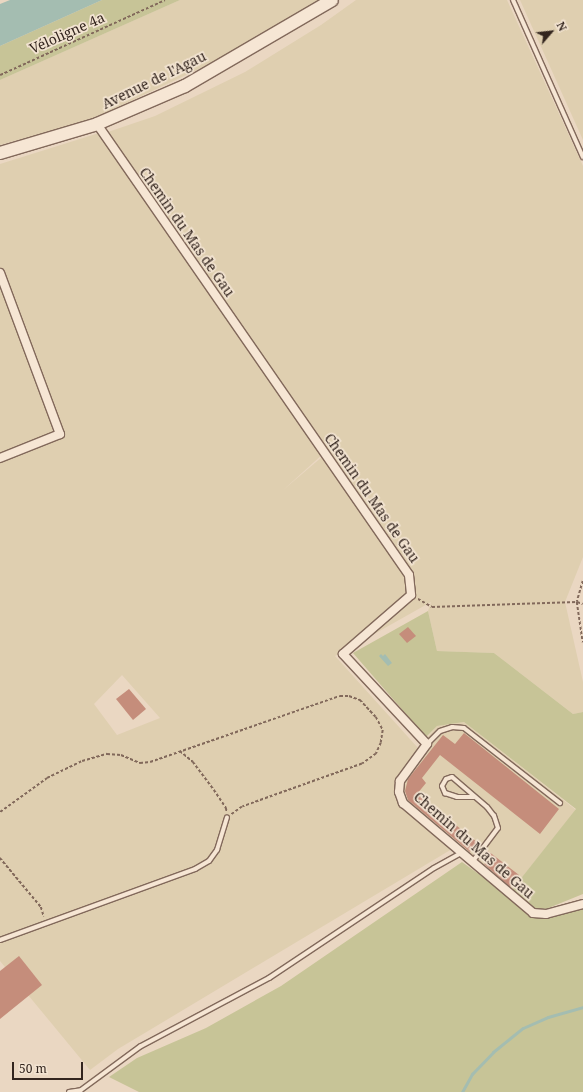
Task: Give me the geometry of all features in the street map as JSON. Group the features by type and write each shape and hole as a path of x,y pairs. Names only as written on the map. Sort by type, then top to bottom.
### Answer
{"street":[{"name":"Avenue de l'Agau","path":"0,153 97,124 185,86 332,0"},
{"name":"Chemin du Mas de Gau","path":"97,124 409,575 411,595"},
{"path":"0,273 60,434 0,458"},
{"path":"411,595 342,654 427,744"},
{"name":"Chemin du Mas de Gau","path":"427,744 400,781 399,792 403,803 533,913 546,914 583,904"}],"lane":[{"path":"513,0 583,157"},
{"path":"427,744 440,732 452,727 464,728 560,803"},
{"path":"472,862 498,828 490,812 474,797 452,777 446,779 442,786 445,793 457,797 474,797"},
{"path":"0,940 196,869 209,860 216,850 227,818"},
{"path":"69,1092 81,1090 141,1046 269,978 434,868 461,853"}],"path":[{"name":"Véloligne 4a","path":"0,75 165,0"},
{"path":"583,581 577,602 583,643"},
{"path":"411,595 432,607 577,602 583,604"},
{"path":"0,812 47,778 82,761 107,754 121,755 140,763 150,762 340,696 349,696 360,700 376,717 383,730 381,743 376,754 362,764 242,807 227,818"},
{"path":"180,752 192,762 214,790 226,808 227,818"},
{"path":"0,858 41,907 45,924"}],"shaded area":[{"path":"10,0 102,0 0,46 0,4"},
{"path":"102,0 180,0 0,80 0,46"},
{"path":"180,0 322,0 227,56 92,119 0,145 0,80"},
{"path":"356,0 507,0 583,166 583,557 565,602 583,682 583,712 573,714 494,653 437,651 428,611 431,602 335,656 418,748 437,726 464,722 576,810 511,891 452,849 118,1049 90,1070 0,961 0,164 99,133 324,453 282,491 329,451 108,132 155,116 245,72 321,25","holes":["122,675 160,718 117,735 94,704"]},
{"path":"520,0 583,0 583,140"},
{"path":"428,611 437,651 494,653 573,714 583,712 583,894 546,909 535,908 511,891 576,809 464,722 437,726 426,737 353,653"},
{"path":"381,654 383,656 385,654 392,663 388,666 379,656"},
{"path":"462,862 533,913 583,904 583,1092 139,1092 109,1077 137,1058 206,1028 281,986"}],"building":[{"path":"408,627 416,636 407,643 399,634"},
{"path":"129,689 146,709 133,720 116,699"},
{"path":"464,733 559,809 540,834 440,755 422,778 426,783 417,794 477,842 470,852 408,800 405,791 408,779 443,735 455,744"},
{"path":"488,851 519,875 510,887 484,864 487,861 483,858"},
{"path":"19,956 42,985 0,1019 0,971"}],"waterway":[{"path":"462,1092 472,1074 493,1052 523,1028 548,1017 583,1007"}]}
